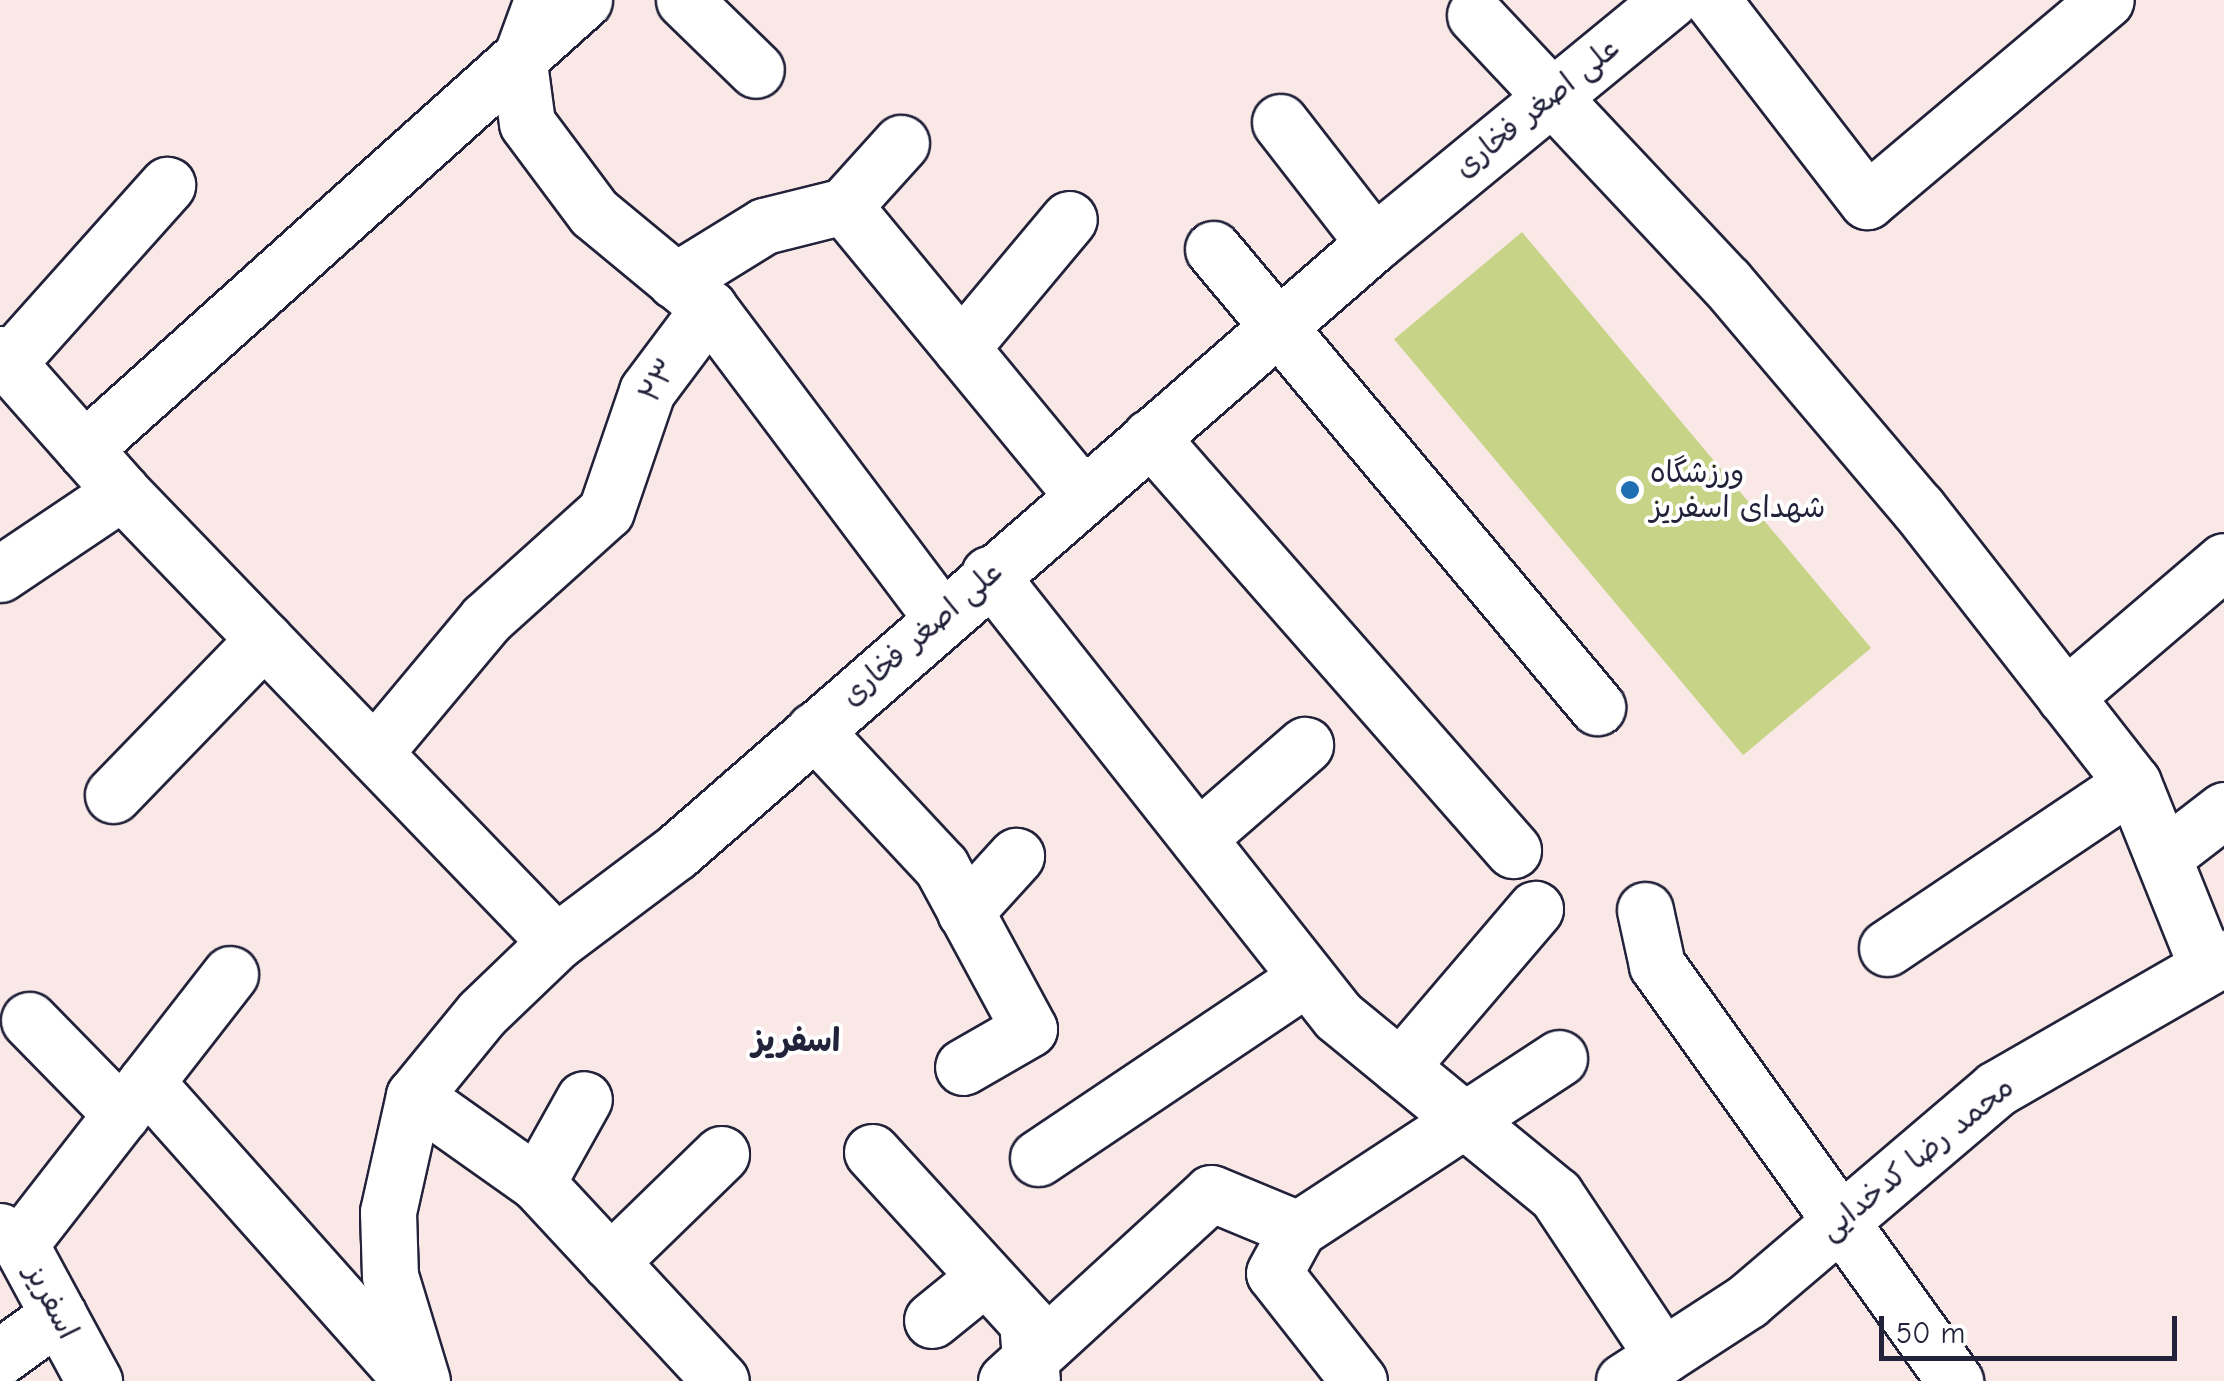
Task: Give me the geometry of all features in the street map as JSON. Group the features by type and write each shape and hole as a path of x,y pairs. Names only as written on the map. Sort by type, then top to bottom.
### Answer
{"street":[{"path":"542,0 519,63 528,123 594,214 692,294 941,617"},
{"path":"84,449 459,107 519,63 584,0"},
{"path":"684,0 756,70"},
{"name":"علی اصغر فخاری","path":"422,1381 390,1276 388,1212 414,1096 482,1012 556,942 676,852 989,574 1374,244 1670,0"},
{"path":"1712,0 1866,201 2106,0"},
{"path":"1475,14 1726,282 1918,508 2066,697 2133,783 2162,858 2216,963"},
{"path":"1280,122 1374,244"},
{"path":"692,294 764,226 844,206 901,144"},
{"path":"167,185 4,359 122,492 556,942"},
{"path":"844,206 1082,495"},
{"path":"960,348 1069,219"},
{"path":"1213,250 1281,324 1597,707"},
{"name":"۲۳","path":"374,753 486,620 606,511 648,392 692,294"},
{"path":"1150,437 1513,850"},
{"path":"0,574 122,492"},
{"path":"2066,697 2224,560"},
{"path":"989,574 1338,1016 1556,1195 1644,1368"},
{"path":"113,795 264,639"},
{"path":"814,730 941,866 1029,1029 963,1067"},
{"path":"1198,838 1305,745"},
{"path":"1887,948 2133,783"},
{"path":"2162,858 2224,810"},
{"path":"965,912 1016,856"},
{"path":"1400,1067 1535,909"},
{"path":"1646,910 1657,965 1837,1225 1954,1381"},
{"name":"محمد رضا کدخدایی","path":"1644,1368 1747,1301 1996,1089 2216,963"},
{"path":"10,1237 134,1098 230,974"},
{"path":"1038,1158 1307,977"},
{"path":"29,1020 134,1098 412,1381"},
{"path":"1359,1381 1274,1273 1298,1230 1460,1118 1558,1058"},
{"path":"414,1096 537,1183 610,1262 695,1373"},
{"path":"537,1183 584,1099"},
{"path":"872,1152 1026,1322 1023,1375"},
{"path":"610,1262 721,1154"},
{"path":"1023,1375 1211,1194 1298,1230"},
{"name":"اسفریز","path":"10,1237 94,1381"},
{"path":"932,1320 985,1277"},
{"path":"0,1357 58,1315"}],"green space":[{"name":"ورزشگاه شهدای اسفریز","path":"1522,232 1871,648 1743,755 1394,339"}],"place":[{"name":"ورزشگاه شهدای اسفریز","path":"1630,490"}],"district":[{"name":"اسفریز","path":"796,1041"}]}
